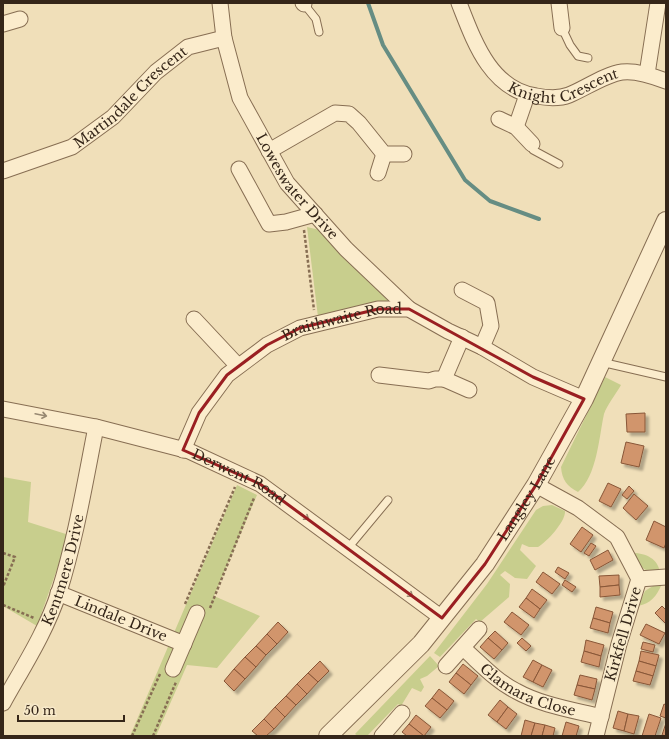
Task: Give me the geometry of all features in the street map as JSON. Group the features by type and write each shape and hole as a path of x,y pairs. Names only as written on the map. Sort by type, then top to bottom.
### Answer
{"street":[{"path":"220,3 224,38"},
{"name":"Knight Crescent","path":"459,3 481,54 494,74 508,86 527,95 548,98 568,95 622,72 647,74 666,81"},
{"path":"559,3 562,28"},
{"path":"647,74 658,3"},
{"path":"3,24 20,20"},
{"name":"Loweswater Drive","path":"224,38 240,98 287,183 309,216 409,309"},
{"name":"Martindale Crescent","path":"3,171 72,147 113,117 156,72 188,47 224,38"},
{"path":"516,127 527,95"},
{"path":"269,151 334,113 349,114 359,123 384,154"},
{"path":"499,119 516,127 532,144"},
{"path":"384,154 404,154"},
{"path":"378,173 384,154"},
{"path":"239,170 269,224 286,222 309,216"},
{"name":"Langley Lane","path":"328,736 421,644 485,564 536,485 584,399 666,221"},
{"path":"462,290 487,303 491,326 482,347"},
{"name":"Braithwaite Road","path":"183,450 199,413 227,375 267,345 300,328 378,309 409,309 482,347 533,377 584,399"},
{"path":"194,319 238,366"},
{"path":"444,379 462,337"},
{"path":"379,375 429,381 444,379 469,390"},
{"name":"Derwent Road","path":"3,409 96,427 183,450 260,484 442,618"},
{"name":"Kentmere Drive","path":"3,703 41,635 58,593 72,542 96,427"},
{"name":"Kirkfell Drive","path":"536,485 578,508 617,537 639,579 618,644 596,736"},
{"path":"639,579 666,577"},
{"name":"Lindale Drive","path":"58,593 184,644"},
{"path":"173,669 184,644 202,613"},
{"path":"446,666 480,629"},
{"name":"Glamara Close","path":"463,648 499,680 515,691 533,699 601,717"},
{"path":"386,735 402,713"}],"lane":[{"path":"304,3 316,20 319,32"},
{"path":"562,28 570,45 578,56 588,58"},
{"path":"532,144 533,150 559,164"},
{"path":"601,362 666,376"},
{"path":"348,548 388,500"}],"path":[{"path":"309,216 316,324"},
{"path":"240,475 183,608 202,613 260,484"},
{"path":"3,552 15,557 3,587"},
{"path":"3,605 46,623"},
{"path":"132,736 163,666 181,672 153,736"}],"highlighted area":[{"path":"378,309 409,309 533,377 584,399 536,485 485,564 442,618 260,484 183,450 199,413 227,375 267,345 300,328"}],"green space":[{"path":"307,227 324,231 389,295 390,305 318,317"},
{"path":"605,377 621,385 605,411 593,466 584,485 578,492 566,482 561,467"},
{"path":"3,477 31,482 28,522 69,535 37,626 3,606"},
{"path":"237,485 257,495 214,596 260,616 217,668 187,665 156,736 130,736"},
{"path":"552,505 565,511 562,520 555,531 538,547 529,547 522,544 520,550 536,566 527,579 515,578 505,571 500,575 510,584 509,597 480,622 476,619 440,657 434,653 487,584 536,510 543,506"},
{"path":"633,553 642,554 654,560 659,567 660,572 654,572 643,568"},
{"path":"656,584 662,584 655,596 650,601 638,606 645,591"},
{"path":"430,656 439,666 427,676 420,679 424,687 421,692 412,688 401,706 398,704 367,736 358,736 355,734"}],"building":[{"path":"645,413 645,432 627,432 626,414"},
{"path":"626,442 644,446 639,467 621,463"},
{"path":"608,483 621,489 611,507 599,501"},
{"path":"629,486 634,491 627,499 622,495"},
{"path":"634,494 648,506 636,520 623,508"},
{"path":"654,521 666,527 666,543 664,548 646,540"},
{"path":"582,527 593,535 581,552 570,544"},
{"path":"591,543 596,546 589,556 584,553"},
{"path":"608,550 613,560 595,570 590,560"},
{"path":"558,567 569,573 565,579 555,572"},
{"path":"543,572 560,584 552,594 536,582"},
{"path":"619,575 619,585 600,587 599,576"},
{"path":"565,580 576,587 572,592 562,585"},
{"path":"619,585 620,595 600,597 600,587"},
{"path":"532,589 547,600 540,609 526,598"},
{"path":"526,598 540,609 534,618 519,607"},
{"path":"662,606 666,610 666,624 655,613"},
{"path":"596,607 613,612 610,623 593,618"},
{"path":"512,612 529,625 521,635 504,622"},
{"path":"593,618 610,623 608,633 590,628"},
{"path":"278,622 288,632 277,644 267,634"},
{"path":"646,624 665,633 659,644 640,635"},
{"path":"495,631 508,643 502,650 488,638"},
{"path":"267,634 277,644 266,655 256,646"},
{"path":"488,638 502,650 494,659 480,647"},
{"path":"522,638 531,646 526,651 517,643"},
{"path":"586,640 604,645 601,656 584,651"},
{"path":"643,642 655,645 653,652 641,649"},
{"path":"256,646 266,655 256,667 245,657"},
{"path":"584,651 601,656 599,667 581,662"},
{"path":"641,651 659,655 656,666 639,661"},
{"path":"245,657 256,667 245,679 234,669"},
{"path":"533,660 542,665 533,682 523,677"},
{"path":"320,661 329,671 318,682 308,673"},
{"path":"639,661 656,666 653,676 636,671"},
{"path":"463,664 478,676 471,685 456,673"},
{"path":"542,665 552,670 543,687 533,682"},
{"path":"234,669 245,679 234,691 224,681"},
{"path":"636,671 653,676 650,685 633,681"},
{"path":"308,673 318,682 307,694 297,684"},
{"path":"456,673 471,685 464,694 449,682"},
{"path":"580,675 597,679 595,689 577,685"},
{"path":"297,684 307,694 296,705 286,696"},
{"path":"577,685 595,689 592,700 574,695"},
{"path":"439,689 454,701 447,710 432,698"},
{"path":"286,696 296,705 285,717 275,707"},
{"path":"432,698 447,710 440,718 425,706"},
{"path":"500,700 508,707 497,722 488,715"},
{"path":"664,704 666,705 666,718 660,716"},
{"path":"275,707 285,717 274,729 264,719"},
{"path":"508,707 517,714 506,729 497,722"},
{"path":"618,711 628,714 624,731 613,728"},
{"path":"628,714 639,716 634,734 624,731"},
{"path":"649,714 661,718 655,736 642,736"},
{"path":"416,715 431,727 424,736 409,724"},
{"path":"264,719 274,729 266,736 258,736 252,731"},
{"path":"525,720 535,723 531,736 521,736"},
{"path":"566,722 579,726 576,736 562,736"},
{"path":"535,723 545,725 542,736 531,736"},
{"path":"666,723 666,736 662,735"},
{"path":"409,724 424,736 407,736 402,732"},
{"path":"545,725 555,728 553,736 542,736"}],"waterway":[{"path":"368,3 383,45 465,180 490,201 539,219"}]}
